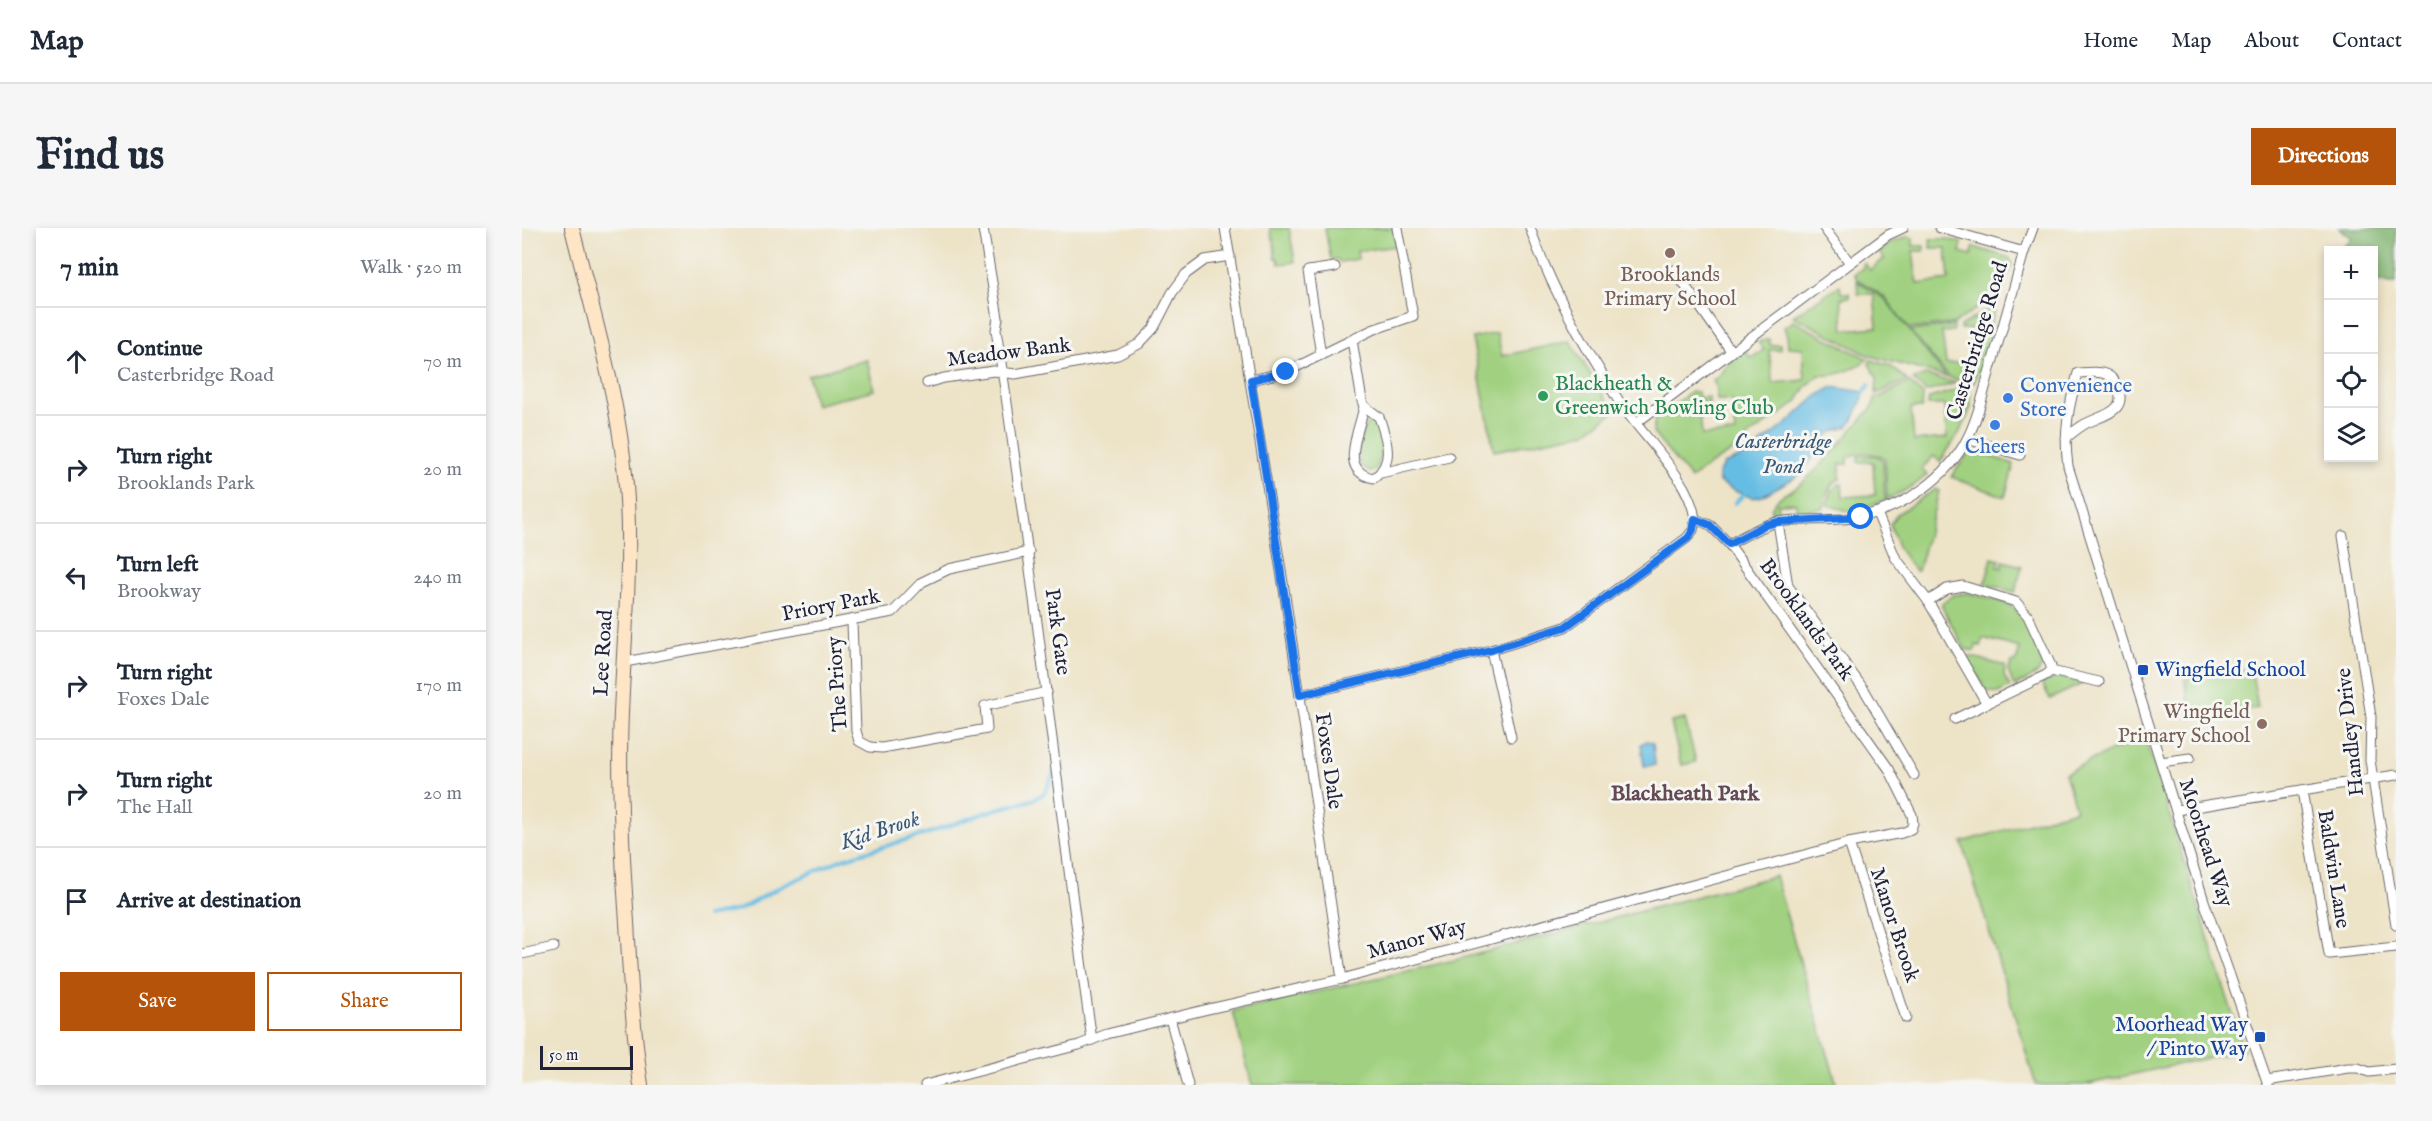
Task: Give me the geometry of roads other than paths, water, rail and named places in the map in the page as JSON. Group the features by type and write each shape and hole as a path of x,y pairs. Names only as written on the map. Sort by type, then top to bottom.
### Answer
{"main road":[{"name":"Lee Road","path":"572,228 621,444 627,498 629,573 620,777 633,1023 641,1085"}],"street":[{"name":"Foxes Dale","path":"1225,228 1251,380 1342,979"},
{"path":"1251,380 1286,372 1352,340 1413,316 1397,228"},
{"path":"1300,695 1491,650 1565,627 1688,538 1693,530 1694,505 1684,486 1603,376 1560,298 1530,228"},
{"path":"1824,228 1850,263"},
{"path":"1636,423 1888,235 1903,228"},
{"name":"Casterbridge Road","path":"1940,228 2024,252"},
{"name":"Casterbridge Road","path":"1729,544 1765,525 1778,522 1845,519 1877,513 1907,499 1934,480 1950,463 1966,440 1980,405 2033,228"},
{"name":"Park Gate","path":"983,229 998,318 996,330 1029,552 1074,915 1092,1040"},
{"name":"Meadow Bank","path":"927,383 994,371 1015,374 1118,355 1139,344 1154,328 1172,293 1186,274 1205,261 1230,255"},
{"path":"1321,355 1308,272 1335,267"},
{"path":"1674,270 1731,351"},
{"path":"1352,340 1364,406 1353,459 1356,470 1365,476 1374,478 1381,473 1449,457"},
{"name":"Moorhead Way","path":"2066,438 2087,423 2108,416 2115,410 2120,394 2118,386 2108,374 2078,373 2068,410 2066,438 2068,466 2204,901 2268,1083"},
{"path":"1364,406 1378,417 1385,436 1388,456 1381,473"},
{"name":"Casterbridge Road","path":"1966,440 2020,455"},
{"path":"1877,513 1895,557 1928,601 1987,704"},
{"name":"Brooklands Park","path":"1695,519 1710,525 1729,544 1889,769 1912,815 1913,823"},
{"path":"1778,522 1788,586 1865,691 1914,776"},
{"name":"Handley Drive","path":"2343,536 2371,717 2369,751 2396,925"},
{"name":"Priory Park","path":"625,662 852,622 893,612 922,582 949,568 1029,552"},
{"path":"1928,601 1947,589 1963,586 2016,602 2023,607 2033,624 2050,660 2050,671"},
{"name":"The Priory","path":"852,622 856,731 859,741 870,747 882,748 987,729 985,706 1047,692"},
{"path":"1491,650 1511,737"},
{"path":"1955,719 2039,679 2050,671 2099,682"},
{"path":"2161,762 2190,758"},
{"path":"2176,810 2396,775"},
{"name":"Baldwin Lane","path":"2302,790 2329,954 2396,946"},
{"name":"Manor Way","path":"925,1085 1079,1045 1170,1018 1342,979 1849,843 1902,833 1911,829 1913,823"},
{"name":"Manor Brook","path":"1849,843 1906,1018"},
{"path":"522,954 554,947"},
{"path":"1170,1018 1188,1085"},
{"path":"2268,1083 2353,1068 2374,1072 2396,1069"}],"water":[{"name":"Casterbridge Pond","path":"1832,387 1865,392 1853,420 1847,427 1825,437 1819,450 1796,477 1762,496 1753,498 1719,482 1718,474 1724,464 1744,456 1785,425 1817,396"},
{"path":"1647,741 1653,743 1655,765 1644,766 1641,744"}],"waterway":[{"name":"Kid Brook","path":"1863,394 1869,385"},
{"name":"Kid Brook","path":"1735,503 1745,493"},
{"name":"Kid Brook","path":"707,916 739,910 778,888 842,859 926,834 993,810 1032,800 1045,793 1054,772"}],"place":[{"name":"Brooklands Primary School","path":"1670,253"},
{"name":"Blackheath & Greenwich Bowling Club","path":"1543,396"},
{"name":"Convenience Store","path":"2008,398"},
{"name":"Cheers","path":"1995,425"},
{"name":"Wingfield School","path":"2143,670"},
{"name":"Wingfield Primary School","path":"2262,724"},
{"name":"Moorhead Way / Pinto Way","path":"2260,1037"}],"district":[{"name":"Blackheath Park","path":"1685,794"}]}
